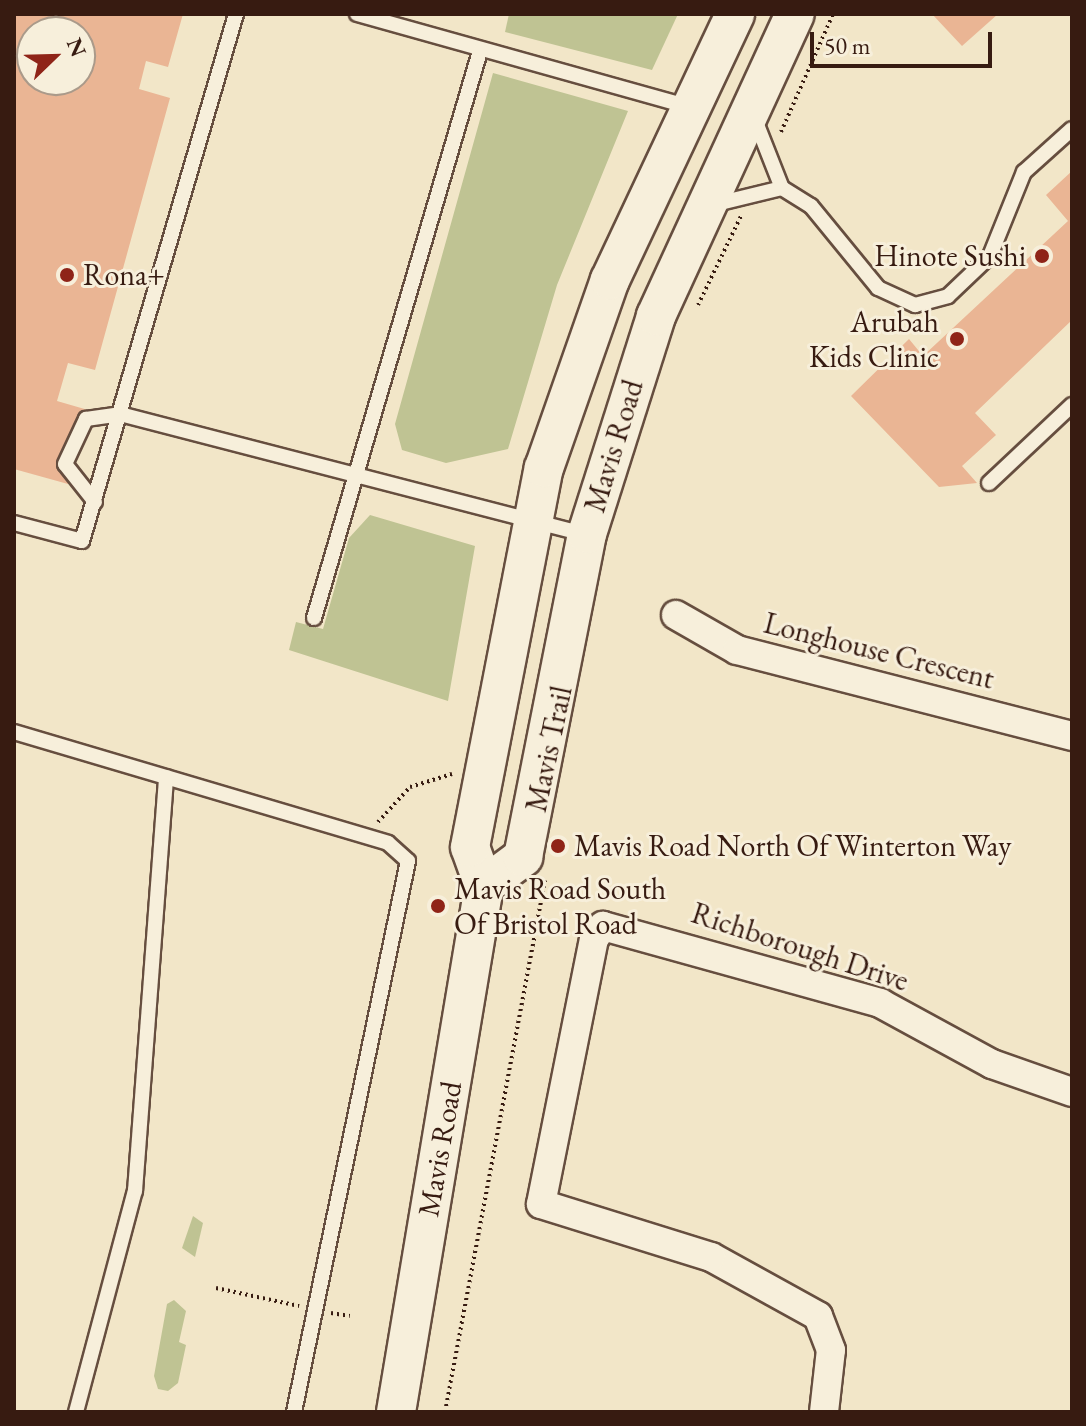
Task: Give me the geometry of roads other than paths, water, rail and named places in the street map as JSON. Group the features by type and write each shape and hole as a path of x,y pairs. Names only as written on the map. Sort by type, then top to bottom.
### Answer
{"main road":[{"name":"Mavis Road","path":"396,1412 484,886 470,847 532,518 578,360 735,14"},
{"name":"Mavis Road","path":"484,886 523,857 587,534 656,316 750,104 795,14"}],"street":[{"name":"Longhouse Crescent","path":"676,615 737,650 1072,736"},
{"name":"Richborough Drive","path":"824,1412 831,1350 818,1316 711,1257 541,1204 587,969 603,926 880,1003 992,1064 1072,1092"}],"lane":[{"path":"14,523 82,541 236,14"},
{"path":"357,14 480,51 691,107"},
{"path":"314,618 480,51"},
{"path":"750,104 782,188 811,206 890,298 931,303 990,256 1024,172 1072,129"},
{"path":"704,208 782,188"},
{"path":"989,483 1072,405"},
{"path":"95,502 65,464 86,419 120,414 587,534"},
{"path":"14,732 388,843 408,861 407,893 294,1412"},
{"path":"76,1412 135,1191 166,777"}],"place":[{"name":"Hinote Sushi","path":"1042,256"},
{"name":"Rona+","path":"67,275"},
{"name":"Arubah Kids Clinic","path":"957,339"},
{"name":"Mavis Road North Of Winterton Way","path":"558,846"},
{"name":"Mavis Road South Of Bristol Road","path":"438,906"}]}
